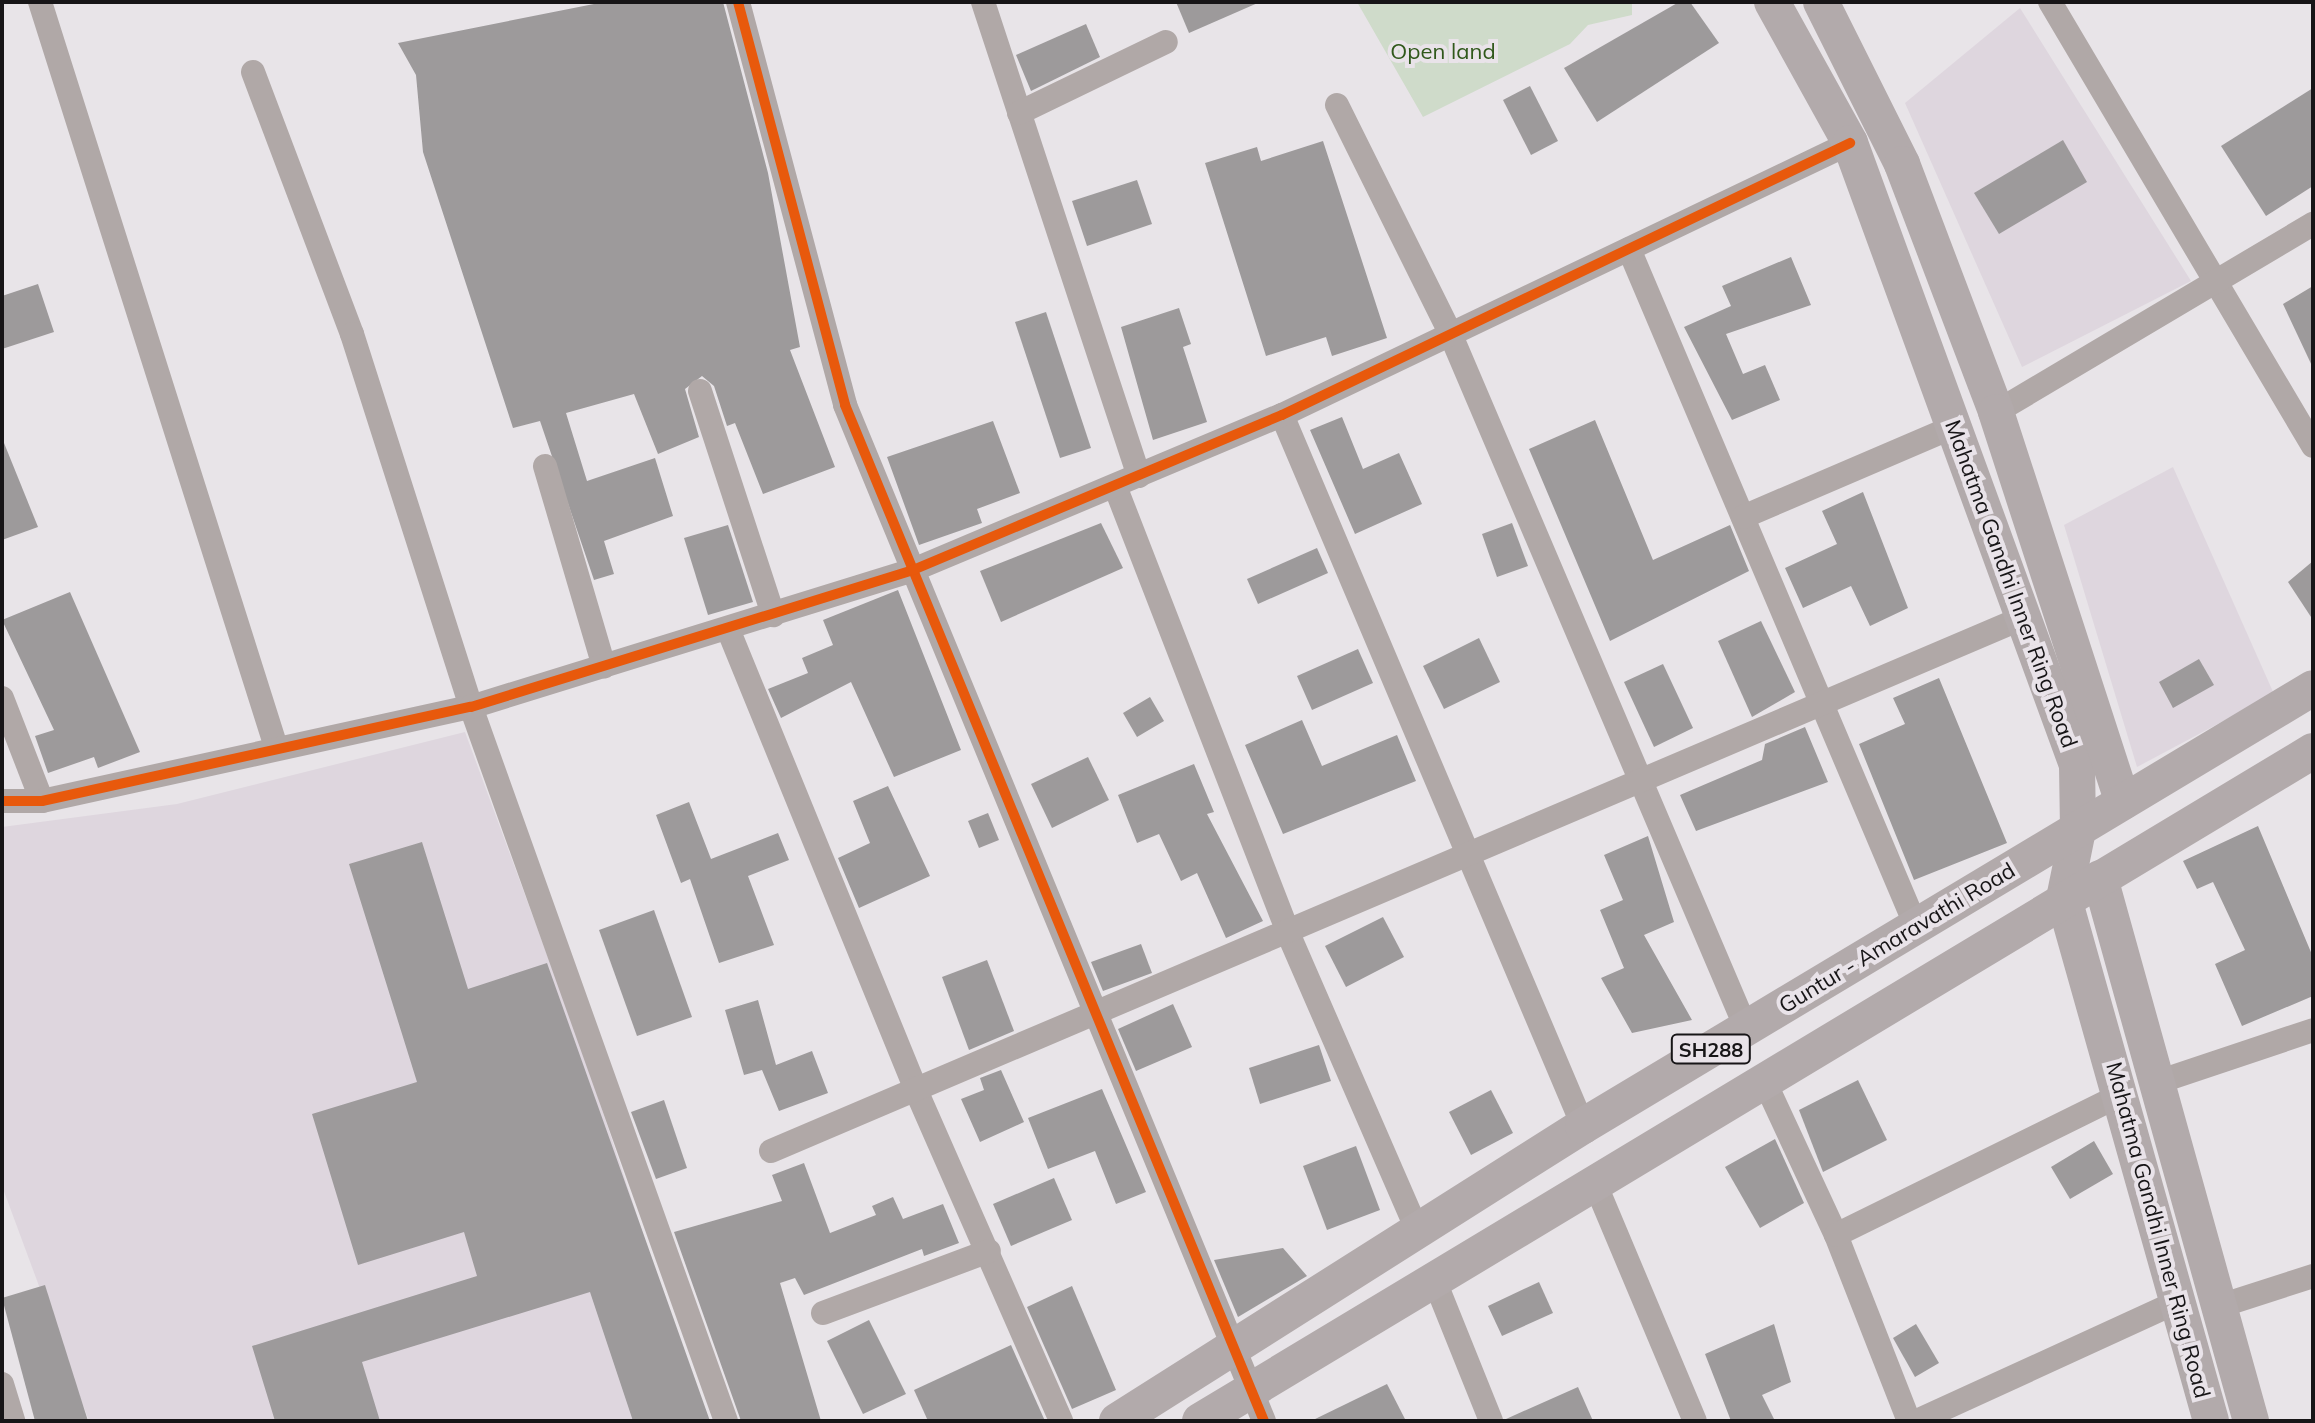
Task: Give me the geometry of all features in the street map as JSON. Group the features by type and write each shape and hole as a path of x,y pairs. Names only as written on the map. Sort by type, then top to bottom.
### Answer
{"main road":[{"name":"Mahatma Gandhi Inner Ring Road","path":"1772,2 1850,143 2077,765 2078,830 2064,899 2211,1421"},
{"name":"Mahatma Gandhi Inner Ring Road","path":"1821,2 1902,164 1996,412 2123,802"},
{"name":"Guntur - Amaravathi Road","path":"1117,1421 1232,1344 1583,1126 2313,688"},
{"name":"SH288","path":"1200,1421 1258,1406 1434,1279 1763,1078 2313,751"},
{"name":"Mahatma Gandhi Inner Ring Road","path":"2100,878 2251,1421"},
{"path":"1674,1071 1700,1116"}],"street":[{"path":"40,2 276,747"},
{"path":"738,2 845,405 1093,1014 1258,1406"},
{"path":"983,2 1139,476"},
{"path":"2050,2 2313,446"},
{"path":"1019,113 1166,42"},
{"path":"253,72 352,334 471,707 726,1421"},
{"path":"1337,105 1450,333 1644,775 1746,1028"},
{"path":"2,801 42,801 276,747 471,707 913,570 1282,415 1850,143"},
{"path":"1996,412 2313,224"},
{"path":"1629,249 1916,926"},
{"path":"700,391 773,615"},
{"path":"1282,415 1463,852 1583,1126"},
{"path":"1743,517 1955,426"},
{"path":"545,466 604,667"},
{"path":"1115,486 1288,933 1417,1229"},
{"path":"771,1151 1288,933 1463,852 1821,699 2025,617"},
{"path":"728,629 915,1088 1061,1421"},
{"path":"2,698 42,801"},
{"path":"2158,1082 2313,1030"},
{"path":"1763,1078 1836,1235 1909,1421"},
{"path":"1836,1235 2121,1095"},
{"path":"1594,1181 1695,1421"},
{"path":"823,1313 989,1251"},
{"path":"2220,1306 2313,1276"},
{"path":"1434,1279 1491,1421"},
{"path":"1917,1421 2177,1302"},
{"path":"2,1384 13,1421"}],"shaded area":[{"path":"2020,8 2191,281 2022,367 1905,103"},
{"path":"2173,467 2274,694 2137,767 2064,525"},
{"path":"465,732 584,1055 705,1421 89,1421 2,1186 2,827 177,804"}],"green space":[{"name":"Open land","path":"1357,2 1632,2 1632,15 1588,25 1570,44 1423,117"}],"building":[{"path":"604,2 723,2 768,173 800,347 790,350 835,467 763,494 735,423 727,426 714,386 702,376 685,389 699,437 658,454 634,394 566,413 587,481 655,458 673,516 604,541 614,574 594,580 540,421 513,428 423,152 416,75 398,43"},
{"path":"1176,2 1260,2 1189,33"},
{"path":"1679,2 1690,2 1719,43 1597,122 1564,68"},
{"path":"1086,24 1100,57 1031,91 1016,55"},
{"path":"1530,86 1558,141 1531,155 1503,100"},
{"path":"2313,88 2313,186 2266,216 2221,146"},
{"path":"2063,140 2087,182 1999,234 1974,193"},
{"path":"1323,141 1387,338 1332,356 1326,337 1266,356 1205,163 1257,147 1261,161"},
{"path":"1137,180 1152,224 1087,246 1072,201"},
{"path":"1791,257 1811,305 1726,334 1743,374 1765,365 1780,400 1732,420 1684,327 1731,306 1722,286"},
{"path":"38,284 54,332 2,349 2,296"},
{"path":"2313,286 2313,368 2283,304"},
{"path":"1179,308 1191,344 1183,347 1207,422 1153,440 1121,327"},
{"path":"1046,312 1091,448 1060,458 1015,322"},
{"path":"1342,417 1363,469 1399,453 1422,504 1355,534 1310,430"},
{"path":"1595,420 1653,560 1730,525 1749,571 1610,641 1529,449"},
{"path":"993,421 1020,493 977,509 982,523 919,545 887,457"},
{"path":"2,438 38,527 2,540"},
{"path":"1863,492 1908,608 1870,626 1851,586 1803,608 1785,568 1837,544 1822,511"},
{"path":"1101,523 1123,568 1001,622 980,571"},
{"path":"1512,523 1528,566 1497,577 1482,534"},
{"path":"728,525 753,602 708,615 684,538"},
{"path":"1317,548 1328,573 1258,604 1247,579"},
{"path":"2313,561 2313,620 2288,582"},
{"path":"898,590 961,750 894,777 851,682 781,718 768,689 808,673 802,658 833,645 823,620"},
{"path":"70,592 140,752 98,768 94,757 48,773 35,736 54,730 2,620"},
{"path":"1761,621 1795,692 1752,717 1718,641"},
{"path":"1479,638 1500,682 1444,709 1423,666"},
{"path":"1358,649 1373,683 1312,710 1297,676"},
{"path":"2199,659 2214,685 2173,708 2159,682"},
{"path":"1663,664 1693,728 1654,747 1624,682"},
{"path":"1939,678 2007,843 1914,880 1859,744 1905,724 1893,698"},
{"path":"1150,697 1164,721 1137,737 1123,713"},
{"path":"1302,720 1322,766 1397,735 1416,781 1283,834 1245,745"},
{"path":"1805,727 1828,782 1696,831 1680,795 1762,760 1765,744"},
{"path":"1088,757 1109,800 1052,828 1031,784"},
{"path":"1194,764 1214,812 1207,814 1263,921 1226,938 1197,873 1181,881 1159,834 1137,843 1118,795"},
{"path":"888,786 930,876 859,908 838,858 870,843 853,801"},
{"path":"689,802 711,859 778,833 789,860 748,876 774,945 719,963 690,879 681,883 656,815"},
{"path":"988,813 999,840 979,848 968,821"},
{"path":"2258,826 2313,957 2313,996 2242,1026 2215,964 2245,950 2213,882 2197,889 2183,861"},
{"path":"1648,836 1674,922 1644,935 1692,1020 1632,1033 1601,978 1624,968 1600,910 1623,900 1604,855"},
{"path":"422,842 468,989 547,963 710,1421 633,1421 590,1292 362,1362 380,1421 275,1421 252,1346 477,1276 464,1232 358,1265 312,1114 417,1082 349,864"},
{"path":"654,910 692,1017 637,1036 599,930"},
{"path":"1383,917 1404,957 1346,987 1325,946"},
{"path":"1141,944 1152,973 1103,991 1091,962"},
{"path":"987,960 1014,1031 969,1050 942,977"},
{"path":"758,1000 776,1065 812,1051 828,1093 779,1111 762,1070 744,1075 725,1010"},
{"path":"1173,1004 1192,1047 1136,1071 1118,1029"},
{"path":"1319,1045 1331,1081 1260,1104 1249,1068"},
{"path":"1001,1070 1024,1122 980,1142 961,1099 984,1090 980,1078"},
{"path":"1858,1080 1887,1140 1823,1172 1799,1110"},
{"path":"1102,1089 1146,1192 1116,1204 1095,1151 1048,1169 1028,1118"},
{"path":"1491,1090 1513,1133 1471,1155 1449,1112"},
{"path":"664,1100 687,1168 656,1179 631,1112"},
{"path":"1775,1139 1804,1203 1760,1228 1725,1167"},
{"path":"2094,1141 2113,1174 2070,1199 2051,1167"},
{"path":"1356,1146 1380,1210 1327,1230 1303,1166"},
{"path":"804,1163 830,1233 876,1215 872,1206 893,1197 903,1219 943,1204 959,1243 924,1256 922,1249 804,1295 795,1278 780,1283 821,1421 741,1421 674,1232 782,1201 772,1175"},
{"path":"1054,1178 1072,1220 1011,1246 993,1204"},
{"path":"1283,1248 1307,1276 1238,1317 1214,1260"},
{"path":"1539,1282 1553,1313 1502,1336 1488,1306"},
{"path":"45,1285 88,1421 35,1421 2,1298"},
{"path":"1072,1286 1116,1390 1072,1409 1027,1307"},
{"path":"869,1320 906,1394 863,1414 827,1341"},
{"path":"1774,1324 1791,1382 1762,1395 1775,1421 1731,1421 1705,1354"},
{"path":"1916,1324 1939,1363 1915,1377 1893,1338"},
{"path":"1011,1345 1045,1421 928,1421 914,1390"},
{"path":"1387,1384 1406,1421 1311,1421"},
{"path":"1578,1387 1593,1421 1506,1421 1506,1419"}],"cycle path":[{"path":"738,2 845,405 1264,1421"},
{"path":"2,801 42,801 471,707 913,570 1282,415 1850,143"}]}
